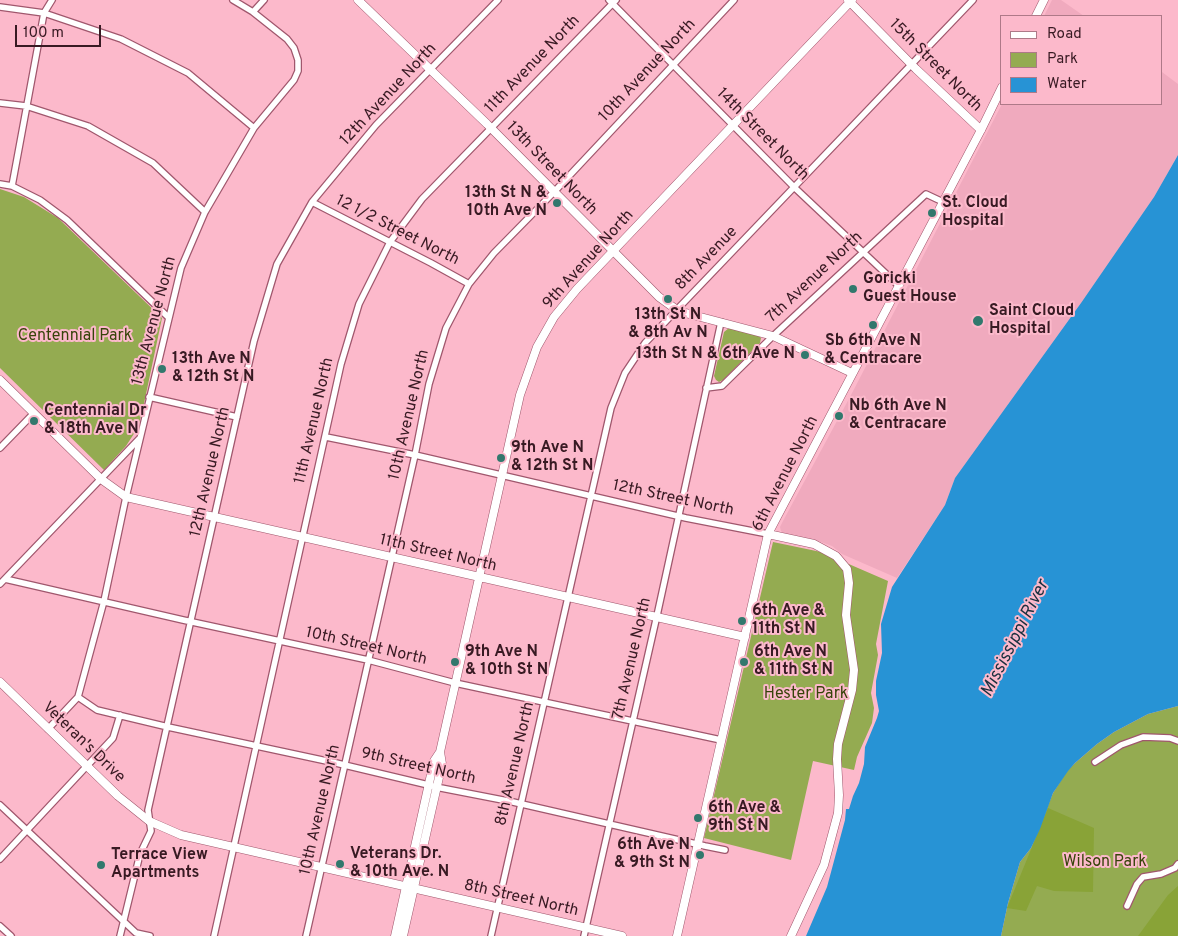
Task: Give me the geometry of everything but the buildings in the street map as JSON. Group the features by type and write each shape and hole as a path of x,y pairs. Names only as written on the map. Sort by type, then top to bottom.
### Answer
{"street":[{"path":"12,186 44,13 52,0"},
{"name":"13th Avenue North","path":"78,697 104,601 126,497 181,268 205,212 254,128 294,80 298,71 298,60 294,48 287,38 253,12 233,0"},
{"path":"253,12 264,0"},
{"name":"13th Street North","path":"358,0 491,128 659,298 677,310 703,319 773,336 852,373"},
{"name":"12th Avenue North","path":"120,936 140,854 151,831 148,810 192,622 254,340 277,264 312,202 376,125 498,0"},
{"name":"10th Avenue North","path":"306,936 415,455 429,384 446,328 469,284 494,252 554,192 734,0"},
{"name":"8th Avenue","path":"568,598 611,408 625,373 646,343 973,0"},
{"path":"1036,15 1044,0"},
{"name":"14th Street North","path":"612,1 795,188 899,286"},
{"name":"11th Avenue North","path":"214,936 341,364 359,304 390,242 422,199 612,1"},
{"name":"15th Street North","path":"851,1 981,130"},
{"name":"9th Avenue North","path":"402,936 410,887 433,786 442,764 440,752 502,474 520,395 536,347 565,303 851,1"},
{"path":"0,7 44,13 121,39 188,73 254,128"},
{"name":"6th Avenue North","path":"677,936 768,534 1000,91"},
{"path":"0,103 26,106 88,126 153,163 205,212"},
{"path":"0,184 12,186 40,200 67,220 168,317"},
{"name":"7th Avenue North","path":"706,388 722,386 926,194 943,202"},
{"name":"12 1/2 Street North","path":"312,202 469,284"},
{"name":"7th Avenue North","path":"585,932 657,617 721,322"},
{"path":"0,380 102,479 126,497"},
{"path":"150,397 237,417"},
{"path":"0,448 33,414"},
{"name":"12th Street North","path":"326,437 502,474 678,516 814,544 836,556 847,568 850,583 846,615 854,670 852,690 836,759 839,794 838,813 824,865 791,936"},
{"path":"0,584 140,438"},
{"name":"11th Street North","path":"126,497 745,637"},
{"name":"10th Street North","path":"5,579 368,660 455,683 721,740"},
{"name":"8th Avenue North","path":"491,936 568,598"},
{"name":"Veteran's Drive","path":"0,682 118,796 149,821 181,836 234,846 322,867"},
{"path":"48,729 78,697"},
{"name":"9th Street North","path":"78,697 97,710 168,727 725,850"},
{"path":"0,859 112,738 120,715"},
{"path":"1095,762 1121,745 1144,737 1170,738 1178,741"},
{"path":"0,805 123,922 136,933 150,936"},
{"path":"1127,906 1137,884 1143,876 1161,874 1175,868 1178,864"},
{"name":"8th Street North","path":"322,867 497,907 585,932 622,936"},
{"name":"9th Avenue North","path":"394,936 410,887"},
{"path":"0,926 11,936"}],"shaded area":[{"path":"1052,0 1061,0 1083,15 1044,15"},
{"name":"Saint Cloud Hospital","path":"1163,73 1178,84 1178,155 1154,197 1081,303 955,478 945,505 897,578 842,554 832,546 785,534 781,531 780,527 783,521 851,395 1001,105 1163,105"}],"green space":[{"name":"Centennial Park","path":"0,189 24,197 58,218 162,318 137,429 126,446 104,470 0,368"},
{"path":"729,328 761,338 760,343 719,382 714,376 724,332"},
{"name":"Hester Park","path":"773,542 821,552 888,581 876,644 878,655 871,693 874,708 872,723 857,757 854,770 813,761 791,860 704,838"},
{"name":"Wilson Park","path":"1178,706 1178,936 1001,936 1020,862 1031,848 1053,793 1067,771 1097,744 1114,732 1148,714"},
{"path":"1048,808 1094,828 1093,892 1054,891 1037,886 1026,911 1007,908"},
{"path":"1178,886 1177,936 1138,936 1168,895"}],"water":[{"name":"Mississippi River","path":"1178,155 1178,706 1148,714 1114,732 1097,744 1068,771 1053,793 1031,848 1020,862 1001,936 806,936 827,887 845,820 846,809 849,809 859,783 864,764 865,747 879,711 876,681 882,653 881,624 892,587 945,505 955,478 1081,303 1154,197"}],"place":[{"name":"13th St N & 10th Ave N","path":"557,203"},
{"name":"St. Cloud Hospital","path":"932,213"},
{"name":"Goricki Guest House","path":"853,289"},
{"name":"13th St N & 8th Av N","path":"668,299"},
{"name":"Saint Cloud Hospital","path":"978,321"},
{"name":"Sb 6th Ave N & Centracare","path":"873,325"},
{"name":"13th St N & 6th Ave N","path":"805,355"},
{"name":"13th Ave N & 12th St N","path":"162,369"},
{"name":"Nb 6th Ave N & Centracare","path":"839,416"},
{"name":"Centennial Dr & 18th Ave N","path":"34,421"},
{"name":"9th Ave N & 12th St N","path":"501,458"},
{"name":"6th Ave & 11th St N","path":"742,621"},
{"name":"9th Ave N & 10th St N","path":"455,662"},
{"name":"6th Ave N & 11th St N","path":"744,662"},
{"name":"6th Ave & 9th St N","path":"698,818"},
{"name":"6th Ave N & 9th St N","path":"700,855"},
{"name":"Veterans Dr. & 10th Ave. N","path":"340,864"},
{"name":"Terrace View Apartments","path":"101,865"}]}
